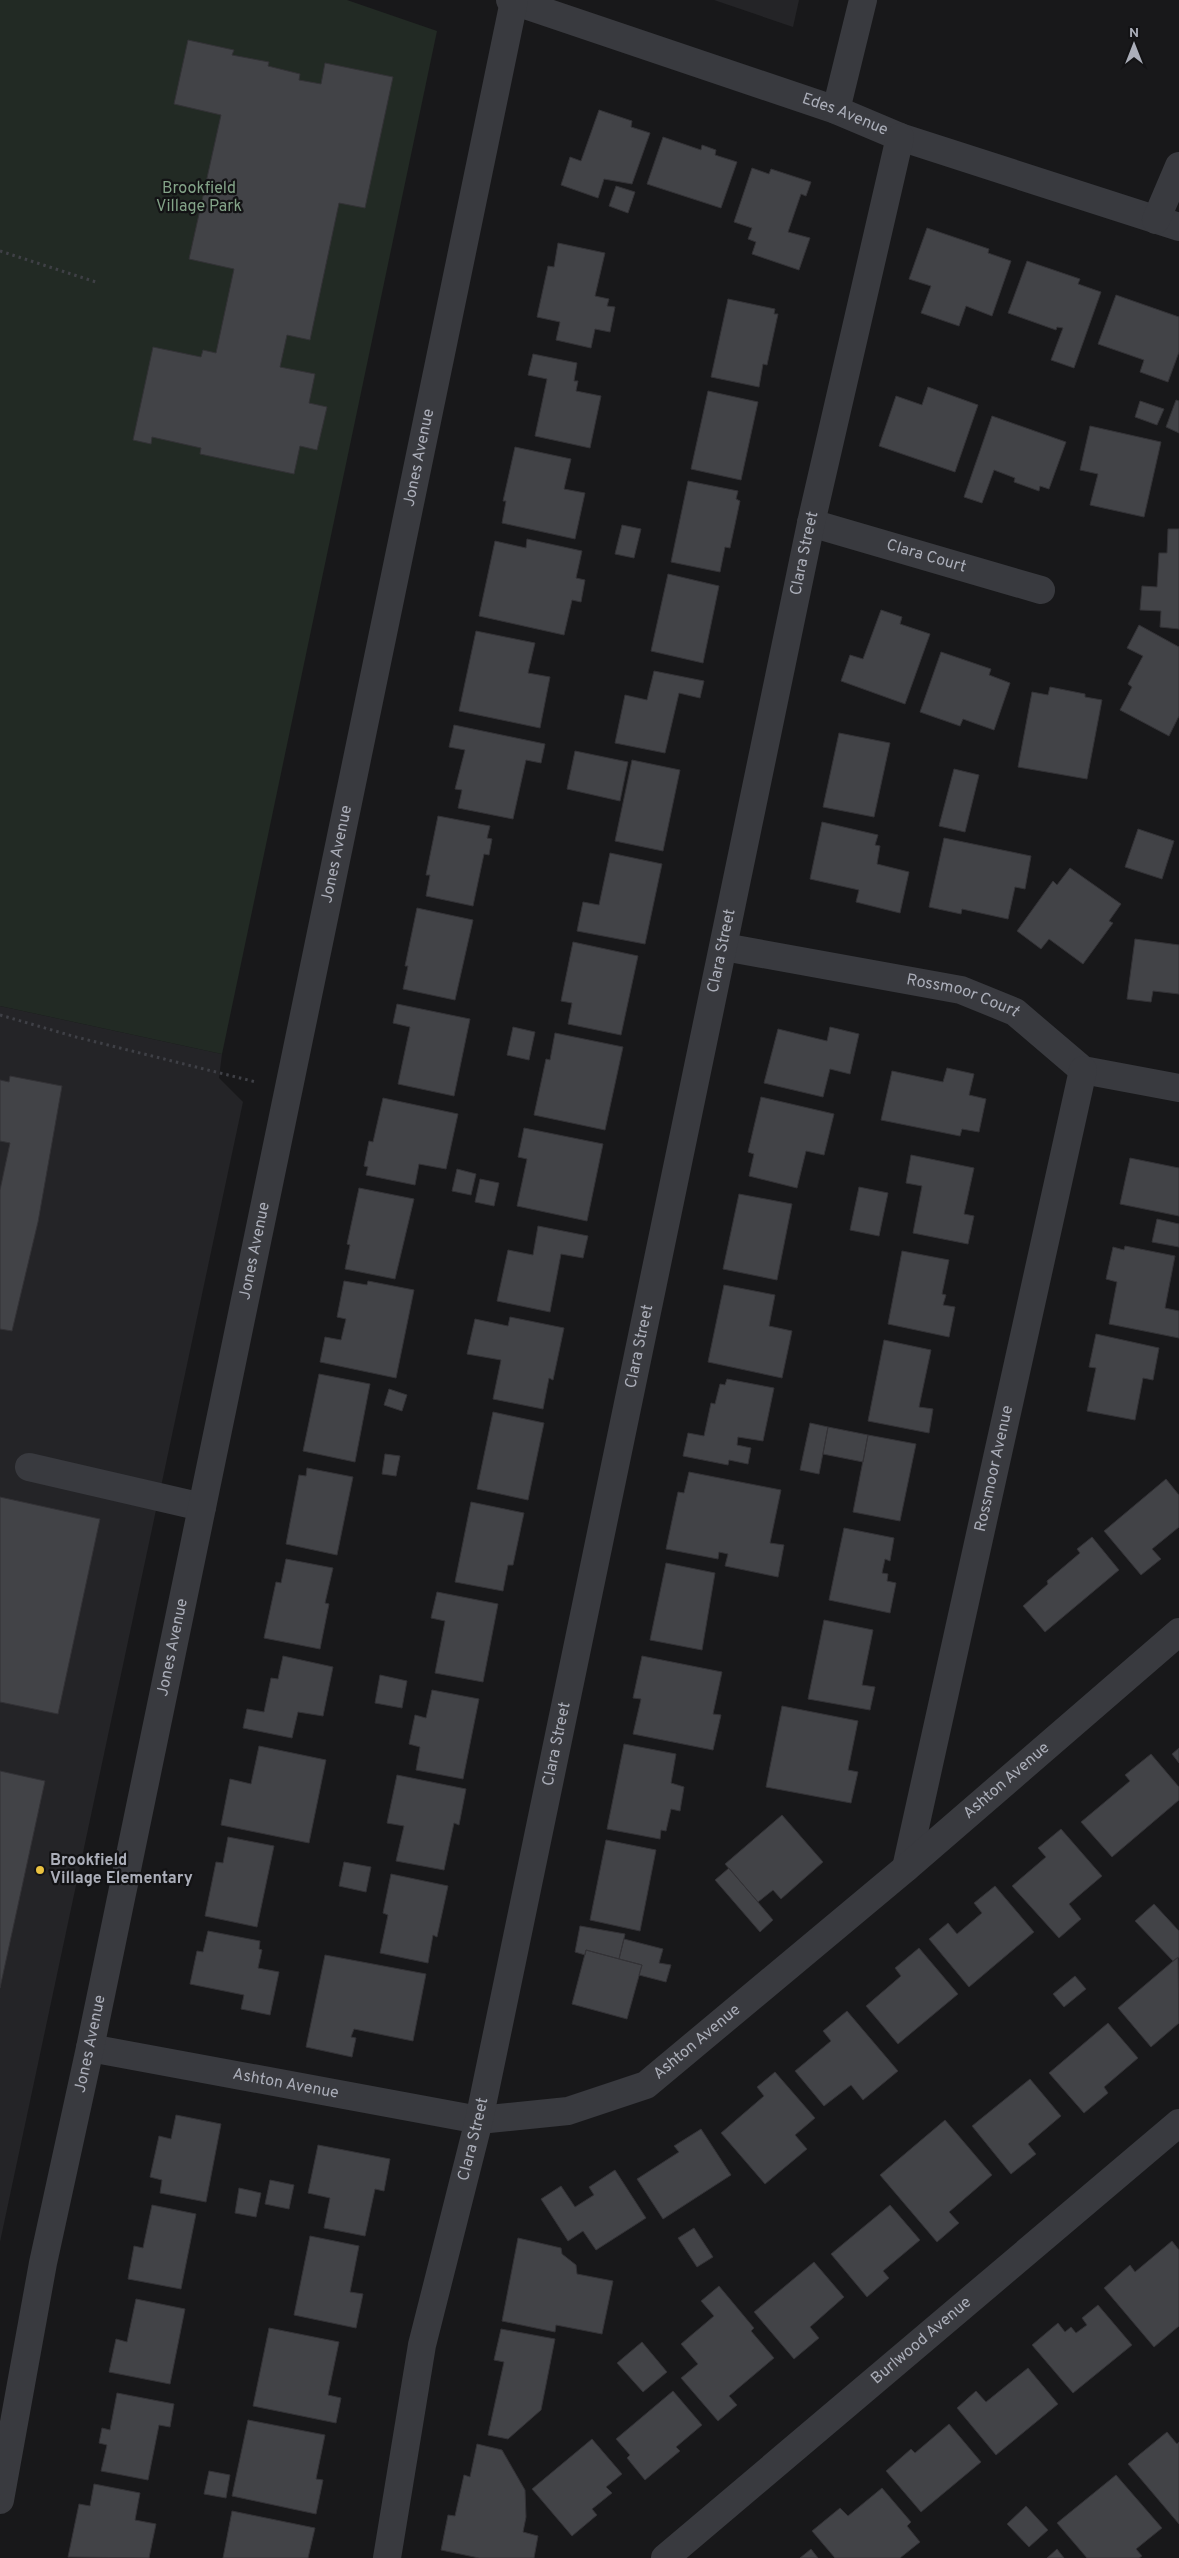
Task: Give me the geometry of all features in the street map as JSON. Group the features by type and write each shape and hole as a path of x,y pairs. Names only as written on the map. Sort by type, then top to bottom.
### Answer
{"street":[{"path":"836,110 863,0"},
{"name":"Edes Avenue","path":"512,1 836,110 900,137 1167,223"},
{"name":"Jones Avenue","path":"0,2500 43,2263 90,2048 289,1090 512,1"},
{"name":"Clara Street","path":"386,2558 422,2344 479,2120 811,523 900,137"},
{"path":"1167,223 1179,166"},
{"name":"Clara Court","path":"811,523 1041,590"},
{"name":"Rossmoor Court","path":"724,947 961,990 1015,1012 1083,1070 1179,1088"},
{"name":"Rossmoor Avenue","path":"906,1868 1083,1070"},
{"path":"29,1467 202,1507"},
{"name":"Ashton Avenue","path":"90,2048 479,2120 568,2111 646,2084 906,1868 1179,1632"},
{"name":"Burlwood Avenue","path":"665,2558 1179,2123"}],"path":[{"path":"0,251 96,282"},
{"path":"0,1014 76,1037 289,1090"}],"shaded area":[{"path":"714,0 799,0 793,27"},
{"name":"Brookfield Village Elementary","path":"0,1006 222,1054 219,1078 243,1102 0,2242"}],"green space":[{"name":"Brookfield Village Park","path":"0,0 347,0 437,31 222,1054 0,1006"}],"building":[{"path":"188,40 234,50 232,55 269,62 268,66 300,74 299,80 321,84 325,63 393,77 365,208 339,203 310,340 287,335 280,367 315,374 309,403 327,407 317,450 300,446 294,474 200,454 201,448 152,437 151,444 133,440 153,347 201,357 203,350 216,353 234,269 189,259 221,115 174,104"},
{"path":"599,110 632,121 631,127 650,133 632,184 604,179 598,198 561,185 570,157 581,161"},
{"path":"663,137 701,150 702,145 716,150 715,155 737,162 721,208 647,184"},
{"path":"752,168 769,174 771,169 811,182 806,196 801,194 788,232 810,238 799,270 752,254 756,242 748,239 752,228 734,222"},
{"path":"616,186 635,192 628,213 609,206"},
{"path":"927,228 989,249 988,253 1011,261 992,316 966,306 959,326 921,313 931,286 909,279"},
{"path":"558,243 605,253 595,296 609,299 607,306 615,307 610,332 595,329 591,348 556,340 560,322 537,317 548,266 554,267"},
{"path":"1027,261 1080,279 1078,284 1101,292 1074,368 1051,360 1063,328 1057,327 1056,330 1008,313"},
{"path":"1116,295 1179,317 1179,352 1168,382 1140,372 1144,360 1098,344"},
{"path":"728,299 775,309 774,314 778,314 767,365 763,364 759,387 711,377"},
{"path":"533,354 577,363 574,381 578,381 576,391 601,396 590,448 535,436 547,379 528,375"},
{"path":"928,387 978,405 955,472 879,446 896,396 922,405"},
{"path":"708,391 758,402 741,480 691,469"},
{"path":"1176,400 1179,401 1179,433 1166,427"},
{"path":"1140,401 1164,409 1157,425 1135,417"},
{"path":"992,416 1066,442 1049,489 1040,486 1039,491 1014,482 1015,478 994,470 982,503 964,497"},
{"path":"1090,426 1161,442 1144,517 1090,505 1098,474 1080,470"},
{"path":"515,447 571,459 564,489 585,493 575,539 502,523 506,501 503,501"},
{"path":"688,481 738,491 736,499 740,501 730,548 725,547 720,572 671,562"},
{"path":"622,525 641,529 634,558 615,554"},
{"path":"1168,529 1179,529 1179,629 1160,627 1161,611 1140,610 1142,586 1157,587 1159,553 1167,553"},
{"path":"527,539 582,551 576,578 585,580 581,602 572,600 564,635 479,616 495,541 526,548"},
{"path":"668,574 719,586 703,663 651,651"},
{"path":"881,610 902,617 900,624 930,634 905,704 841,681 850,655 863,659"},
{"path":"1139,625 1179,647 1179,716 1169,736 1120,710 1132,687 1128,684 1143,656 1127,648"},
{"path":"476,631 535,643 528,673 550,677 540,728 459,711"},
{"path":"941,652 991,669 989,675 1010,683 994,730 963,719 960,726 920,712"},
{"path":"654,671 704,681 700,698 679,693 665,753 615,743 625,695 647,700"},
{"path":"1050,687 1085,694 1085,697 1102,700 1087,779 1018,767 1032,692 1048,695"},
{"path":"454,725 545,744 541,763 526,760 513,819 458,808 462,790 455,789 465,750 449,747"},
{"path":"839,733 890,743 874,817 823,807"},
{"path":"575,751 628,762 620,801 567,789"},
{"path":"632,760 680,770 663,851 615,841"},
{"path":"954,769 979,775 965,832 939,826"},
{"path":"438,816 490,826 487,838 492,839 489,855 484,854 473,906 426,896 430,875 426,875"},
{"path":"822,822 878,835 875,845 880,846 877,864 909,872 900,913 856,902 859,890 810,879"},
{"path":"1138,829 1174,841 1162,879 1125,867"},
{"path":"944,838 1031,856 1025,889 1015,887 1008,919 962,909 961,914 929,907"},
{"path":"610,853 662,864 645,944 577,931 583,902 599,905"},
{"path":"1070,868 1121,904 1109,921 1113,923 1083,964 1049,939 1041,949 1017,931 1053,881 1057,885"},
{"path":"417,908 473,920 455,1000 403,989 408,966 405,966"},
{"path":"1135,939 1179,945 1179,994 1153,991 1151,1002 1127,999"},
{"path":"573,942 638,956 621,1035 568,1024 572,1003 561,1001"},
{"path":"397,1004 470,1019 454,1096 398,1084 410,1027 393,1023"},
{"path":"513,1027 535,1032 529,1060 507,1055"},
{"path":"830,1027 859,1034 850,1074 830,1069 823,1097 764,1083 778,1029 827,1041"},
{"path":"555,1033 623,1047 605,1130 534,1115 546,1059 550,1060"},
{"path":"947,1068 974,1074 969,1095 986,1099 979,1132 962,1129 960,1136 881,1120 892,1071 943,1082"},
{"path":"10,1076 62,1086 38,1222 12,1331 0,1329 0,1190 10,1143 0,1141 0,1080 9,1082"},
{"path":"761,1097 834,1114 824,1155 806,1151 797,1188 749,1176 754,1154 748,1152"},
{"path":"383,1098 458,1114 446,1169 419,1164 415,1185 366,1175 368,1167 364,1166 369,1141 373,1142"},
{"path":"524,1128 603,1144 587,1221 517,1206 527,1159 518,1157"},
{"path":"911,1155 974,1168 964,1214 974,1216 968,1244 913,1233 922,1186 906,1183"},
{"path":"1130,1158 1179,1168 1179,1216 1120,1204"},
{"path":"457,1169 476,1174 471,1195 452,1191"},
{"path":"480,1179 499,1183 494,1206 475,1202"},
{"path":"859,1187 888,1193 879,1236 850,1230"},
{"path":"359,1188 414,1199 395,1279 345,1269 350,1245 347,1244"},
{"path":"739,1194 792,1204 777,1280 723,1269"},
{"path":"1157,1219 1179,1224 1179,1247 1152,1242"},
{"path":"538,1226 588,1236 583,1258 561,1254 550,1312 497,1301 508,1250 533,1255"},
{"path":"1125,1246 1175,1256 1165,1308 1179,1311 1179,1338 1109,1324 1117,1282 1106,1279 1113,1247 1124,1250"},
{"path":"902,1251 949,1260 942,1294 946,1295 943,1305 955,1307 949,1337 888,1324"},
{"path":"344,1281 367,1285 368,1281 414,1290 396,1378 320,1362 325,1337 341,1340 346,1319 337,1317"},
{"path":"724,1285 775,1295 769,1326 792,1331 782,1378 708,1362"},
{"path":"510,1317 564,1328 553,1380 549,1378 543,1409 493,1399 501,1360 467,1354 475,1319 508,1326"},
{"path":"1096,1334 1159,1348 1153,1380 1143,1378 1135,1420 1087,1411 1096,1368 1089,1367"},
{"path":"884,1340 931,1350 919,1407 933,1409 929,1433 868,1421"},
{"path":"319,1374 370,1384 355,1462 303,1451"},
{"path":"727,1379 774,1388 763,1441 738,1437 737,1445 751,1448 748,1464 729,1460 728,1465 683,1456 688,1433 704,1436 711,1403 715,1404 720,1384 725,1385"},
{"path":"389,1389 407,1395 402,1411 384,1405"},
{"path":"493,1412 544,1423 528,1500 477,1489"},
{"path":"810,1423 828,1427 819,1474 800,1470"},
{"path":"828,1427 868,1435 863,1462 823,1454"},
{"path":"868,1435 916,1444 900,1521 853,1512"},
{"path":"385,1454 400,1456 396,1476 382,1474"},
{"path":"307,1468 353,1477 337,1555 286,1544 299,1475 306,1476"},
{"path":"689,1472 781,1490 770,1543 784,1545 778,1577 725,1566 728,1554 719,1552 718,1559 666,1549 678,1492 684,1493"},
{"path":"1166,1479 1179,1495 1179,1527 1152,1549 1161,1559 1141,1575 1104,1531"},
{"path":"0,1497 100,1519 58,1714 0,1702"},
{"path":"471,1502 524,1513 513,1565 508,1565 503,1591 455,1582"},
{"path":"844,1528 894,1538 890,1561 885,1559 882,1573 888,1574 887,1581 896,1583 890,1613 829,1600"},
{"path":"1092,1537 1119,1570 1045,1632 1023,1606 1048,1584 1047,1581 1080,1553 1077,1549"},
{"path":"286,1559 333,1568 325,1603 329,1604 320,1649 264,1638 276,1582 281,1583"},
{"path":"666,1563 715,1573 702,1650 650,1640"},
{"path":"437,1592 498,1604 483,1682 435,1673 445,1621 431,1618"},
{"path":"824,1620 873,1630 862,1685 875,1687 870,1710 808,1699"},
{"path":"283,1656 333,1667 323,1716 298,1712 292,1738 243,1728 247,1709 264,1712 271,1678 278,1679"},
{"path":"642,1656 722,1672 713,1714 721,1715 713,1750 633,1734 641,1699 633,1698"},
{"path":"380,1675 407,1681 402,1708 375,1703"},
{"path":"432,1690 479,1699 463,1779 416,1770 420,1747 409,1744 415,1715 426,1718"},
{"path":"782,1706 858,1721 848,1770 858,1772 851,1803 766,1787"},
{"path":"624,1744 676,1754 671,1783 684,1787 680,1811 671,1809 666,1831 661,1830 660,1839 607,1829"},
{"path":"259,1746 326,1760 309,1843 221,1825 230,1779 251,1784"},
{"path":"1179,1748 1179,1763 1172,1754"},
{"path":"1151,1754 1179,1787 1179,1800 1112,1857 1081,1822 1130,1781 1125,1775"},
{"path":"0,1771 45,1781 0,1988"},
{"path":"397,1775 466,1789 459,1825 454,1823 444,1870 396,1861 404,1826 387,1823"},
{"path":"782,1815 823,1862 781,1899 773,1890 758,1902 725,1864"},
{"path":"1061,1829 1102,1876 1069,1904 1081,1919 1059,1938 1012,1886 1046,1857 1038,1848"},
{"path":"228,1837 274,1846 257,1927 205,1916 216,1862 223,1863"},
{"path":"606,1840 656,1850 640,1931 590,1920"},
{"path":"344,1862 371,1867 366,1892 339,1886"},
{"path":"729,1868 773,1920 760,1932 715,1880"},
{"path":"391,1874 448,1886 437,1937 433,1935 428,1963 380,1953 388,1915 383,1913"},
{"path":"995,1886 1034,1932 969,1987 929,1939 948,1923 957,1934 982,1913 974,1903"},
{"path":"1154,1904 1179,1931 1179,1957 1173,1961 1135,1921"},
{"path":"580,1926 625,1934 619,1959 586,1950 585,1955 575,1952"},
{"path":"208,1931 260,1941 259,1949 262,1950 258,1968 279,1972 270,2015 241,2009 244,1995 190,1984 197,1951 203,1952"},
{"path":"624,1939 663,1949 659,1963 671,1965 666,1982 639,1975 642,1965 619,1959"},
{"path":"919,1948 958,1994 898,2044 866,2006 901,1976 895,1968"},
{"path":"586,1950 642,1965 627,2019 572,2004"},
{"path":"325,1955 426,1974 413,2041 354,2029 351,2037 356,2038 352,2057 306,2047"},
{"path":"1178,1957 1179,2023 1151,2047 1118,2008"},
{"path":"1075,1976 1086,1989 1064,2007 1053,1994"},
{"path":"847,2011 898,2071 863,2100 851,2085 824,2106 795,2071 831,2041 823,2031"},
{"path":"1108,2023 1138,2058 1104,2087 1108,2093 1084,2113 1049,2073"},
{"path":"775,2072 815,2118 795,2135 807,2149 765,2184 721,2133 764,2096 757,2087"},
{"path":"1030,2079 1061,2116 1028,2144 1036,2154 1011,2174 972,2126"},
{"path":"176,2115 221,2124 206,2202 160,2193 162,2180 150,2177 159,2136 171,2139"},
{"path":"945,2120 992,2175 949,2212 959,2223 937,2242 880,2175"},
{"path":"701,2129 731,2175 663,2219 637,2179 679,2152 674,2146"},
{"path":"318,2145 390,2159 384,2191 375,2189 365,2236 324,2228 330,2198 308,2193"},
{"path":"615,2170 646,2218 596,2250 583,2231 568,2241 541,2199 561,2186 575,2207 594,2195 589,2187"},
{"path":"270,2180 294,2185 289,2209 265,2204"},
{"path":"239,2188 261,2193 256,2217 235,2213"},
{"path":"152,2205 196,2214 181,2289 128,2279 134,2246 143,2248"},
{"path":"890,2205 920,2240 883,2271 889,2278 867,2297 831,2254"},
{"path":"694,2228 713,2257 697,2267 678,2238"},
{"path":"310,2236 359,2246 350,2292 363,2294 356,2328 294,2315"},
{"path":"518,2238 561,2248 562,2254 576,2265 577,2274 613,2281 602,2334 556,2325 555,2332 502,2321"},
{"path":"1172,2241 1179,2250 1179,2326 1154,2347 1104,2288 1130,2265 1135,2272"},
{"path":"814,2262 844,2297 810,2327 819,2338 794,2359 754,2312"},
{"path":"719,2286 754,2328 751,2331 774,2358 729,2396 737,2405 718,2421 681,2378 698,2364 681,2344 714,2316 701,2301"},
{"path":"136,2299 185,2309 170,2384 109,2372 116,2339 127,2342"},
{"path":"1098,2305 1132,2345 1073,2393 1032,2345 1058,2323 1065,2332 1071,2327 1076,2333 1087,2325 1082,2318"},
{"path":"269,2328 339,2342 328,2395 341,2398 336,2423 253,2406"},
{"path":"501,2329 555,2339 541,2410 508,2439 488,2435 504,2362 494,2360"},
{"path":"642,2342 667,2372 643,2392 617,2363"},
{"path":"1028,2368 1058,2404 996,2455 957,2408 976,2391 986,2402"},
{"path":"673,2391 702,2425 676,2447 680,2451 645,2480 627,2458 630,2455 616,2439"},
{"path":"117,2393 174,2404 170,2427 159,2425 148,2480 101,2471 107,2445 99,2443 102,2428 110,2430"},
{"path":"248,2420 325,2435 316,2479 323,2480 316,2514 232,2496"},
{"path":"949,2424 981,2462 921,2512 886,2471 911,2449 915,2453"},
{"path":"1167,2432 1177,2444 1179,2442 1179,2524 1128,2464"},
{"path":"592,2439 622,2474 606,2487 612,2493 592,2509 597,2515 572,2536 532,2489"},
{"path":"477,2444 502,2450 525,2490 526,2517 523,2532 538,2536 534,2558 479,2558 441,2550 448,2515 455,2516 464,2475 470,2477"},
{"path":"209,2471 230,2475 226,2498 204,2494"},
{"path":"1116,2475 1162,2528 1136,2549 1142,2556 1139,2558 1087,2558 1057,2523"},
{"path":"94,2484 140,2493 135,2520 156,2524 149,2558 68,2557 79,2504 90,2506"},
{"path":"882,2488 911,2522 907,2526 920,2542 900,2558 835,2558 812,2531 840,2508 848,2516"},
{"path":"1026,2506 1048,2530 1029,2547 1007,2524"},
{"path":"232,2511 315,2528 308,2558 223,2558"},
{"path":"811,2549 818,2558 800,2558"},
{"path":"1057,2549 1064,2558 1047,2558"}],"place":[{"name":"Brookfield Village Elementary","path":"40,1870"}]}
